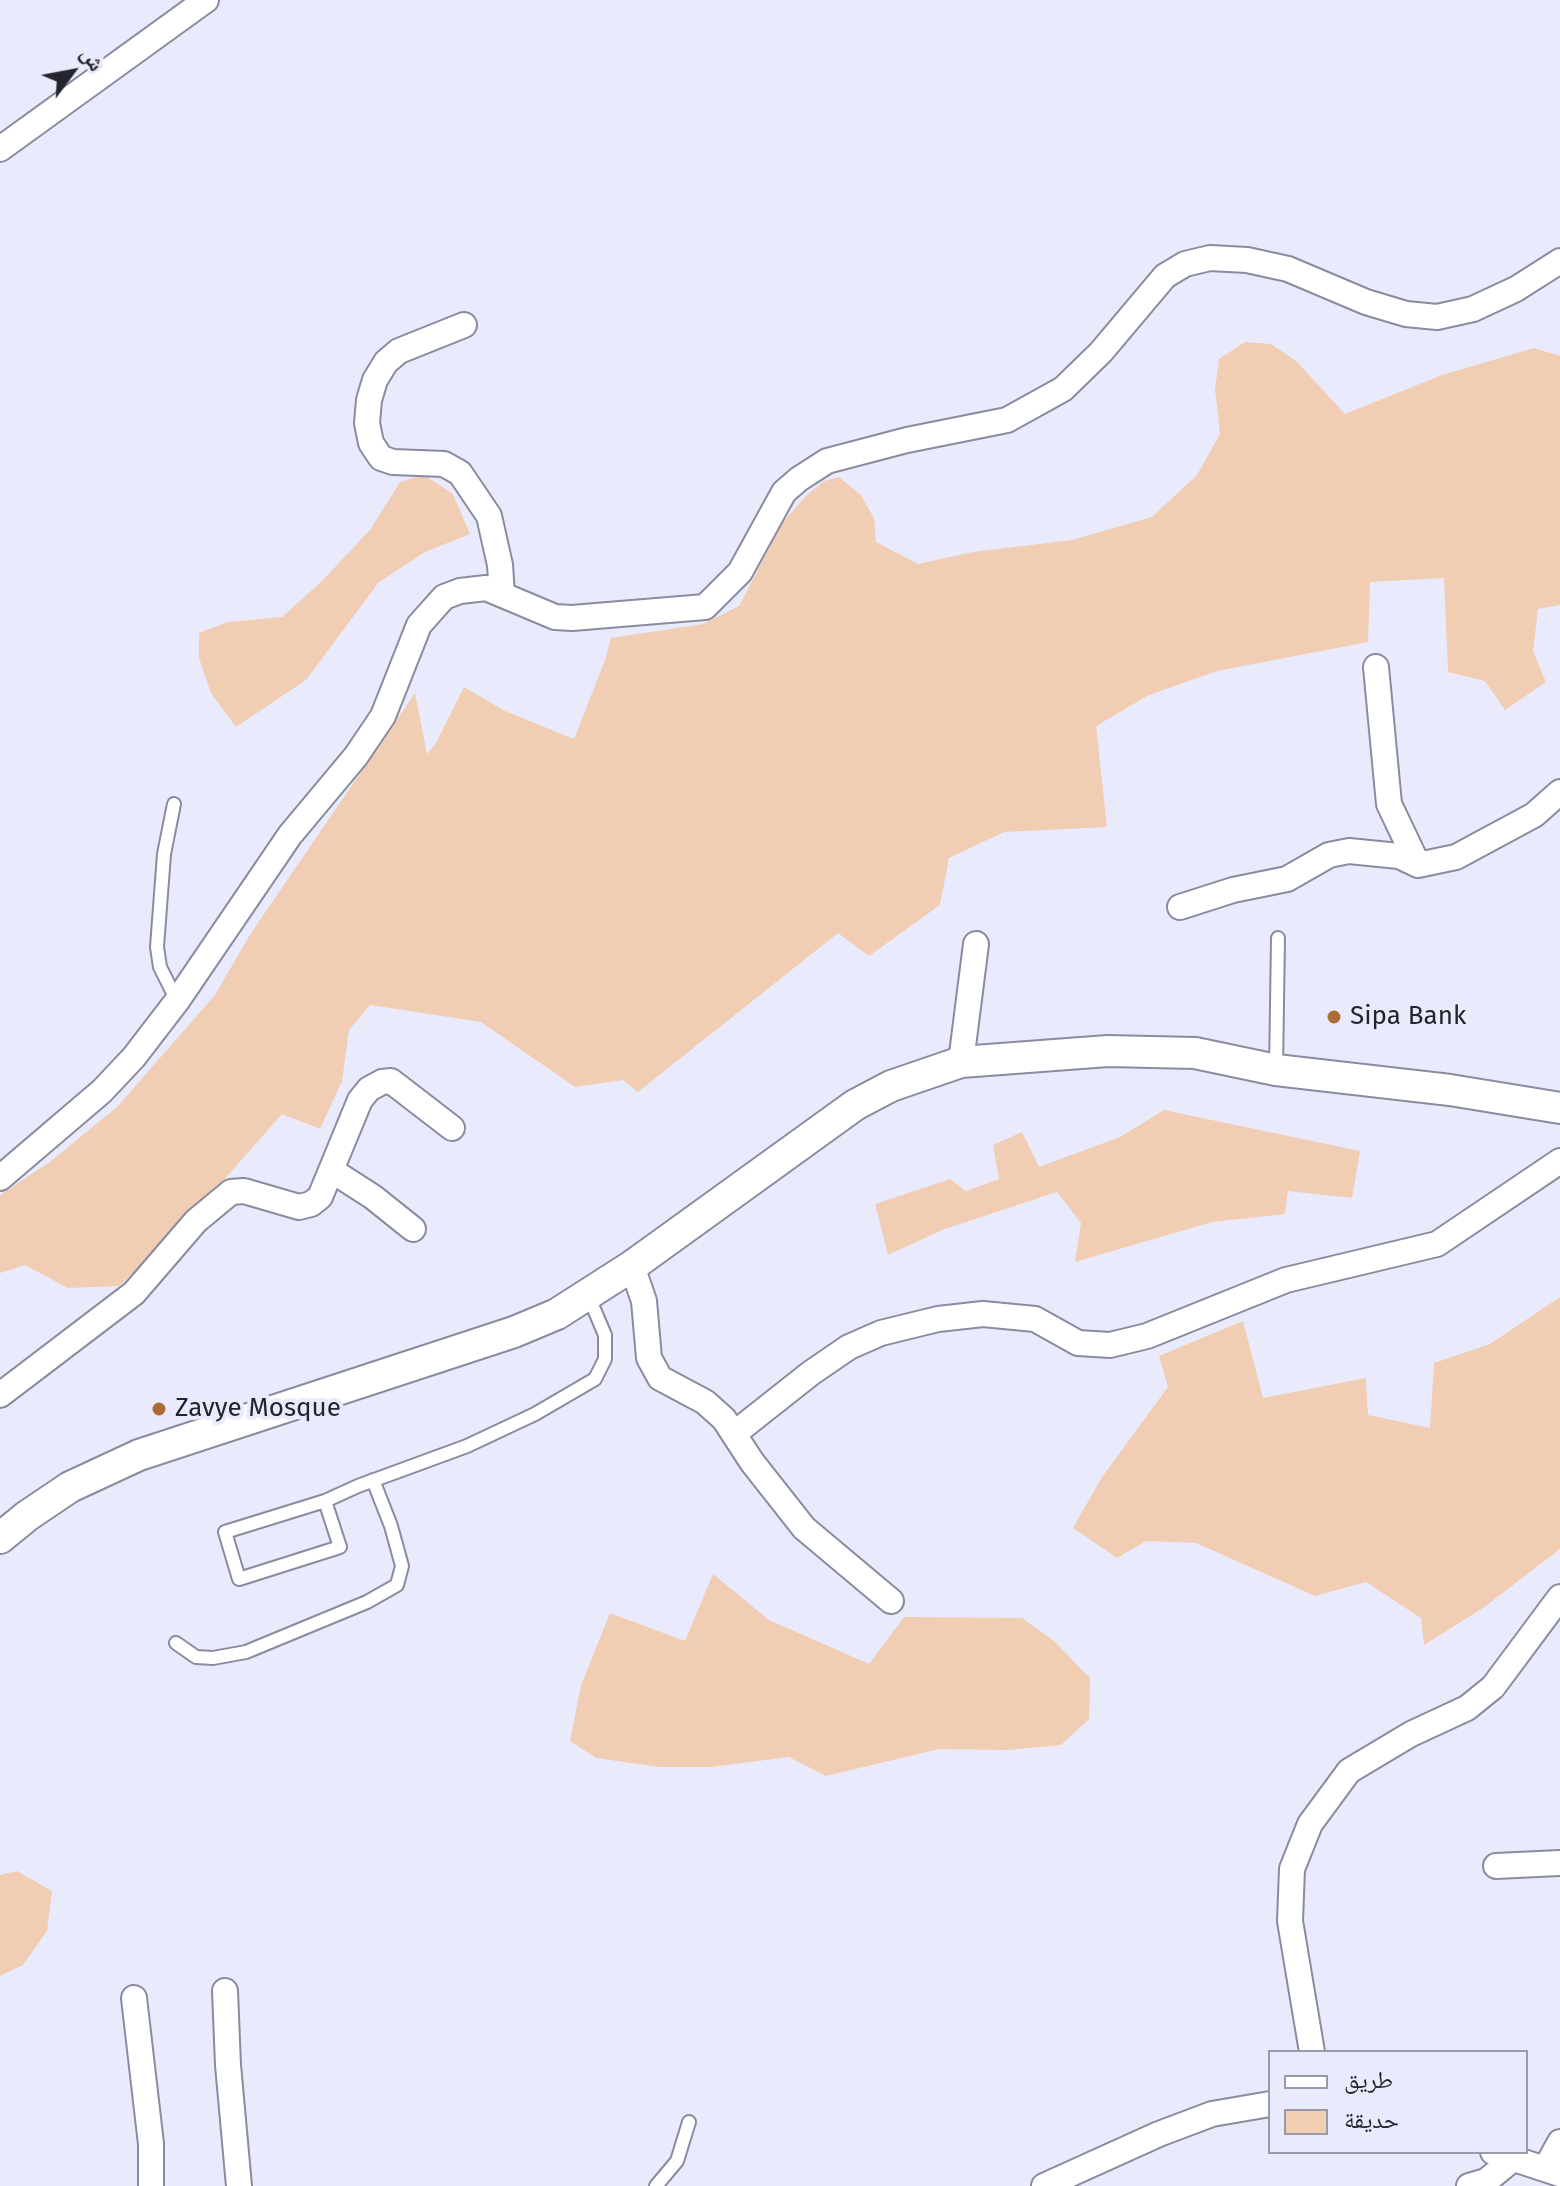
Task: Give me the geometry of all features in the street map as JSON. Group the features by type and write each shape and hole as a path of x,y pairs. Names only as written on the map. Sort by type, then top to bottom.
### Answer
{"street":[{"path":"0,149 206,0"},
{"path":"0,1178 102,1091 134,1057 177,1001 290,835 356,756 383,716 419,625 444,597 460,591 486,588 555,617 705,607 740,572 784,492 799,479 827,461 907,440 1007,420 1063,389 1101,352 1165,276 1185,264 1210,258 1247,260 1288,269 1366,302 1437,317 1473,309 1516,289 1560,261"},
{"path":"464,325 399,351 386,362 375,380 367,423 371,443 381,458 393,462 444,464 460,473 489,516 500,565 502,595"},
{"path":"1376,667 1389,804 1418,865"},
{"path":"1180,907 1233,890 1287,879 1329,855 1364,851 1399,856 1418,865 1456,857 1534,815 1560,792"},
{"path":"961,1062 976,944"},
{"path":"0,1538 70,1487 139,1455 514,1332 557,1314 632,1266 855,1105 891,1086 961,1062 1122,1051 1195,1053 1276,1070 1450,1090 1560,1108"},
{"path":"0,1395 134,1293 196,1221 231,1192 244,1191 299,1207 311,1204 320,1197 360,1100 369,1089 391,1081 452,1128"},
{"path":"735,1433 811,1373 849,1347 881,1333 938,1319 983,1314 1035,1319 1078,1343 1098,1346 1147,1336 1286,1280 1437,1244 1560,1161"},
{"path":"331,1170 373,1197 413,1229"},
{"path":"632,1266 644,1301 649,1358 660,1378 705,1402 735,1433 752,1462 804,1528 891,1601"},
{"path":"1312,2050 1290,1921 1292,1869 1310,1824 1349,1771 1411,1734 1467,1708 1493,1687 1557,1604"},
{"path":"1496,1866 1560,1863"},
{"path":"225,1991 239,2186"},
{"path":"134,1998 151,2144 151,2186"},
{"path":"1044,2186 1159,2134 1212,2114 1268,2104"},
{"path":"1469,2186 1486,2181 1503,2156 1552,2172 1560,2142"}],"lane":[{"path":"174,804 164,854 157,947 160,967 177,1001"},
{"path":"1276,1070 1278,938"},
{"path":"325,1501 340,1547 239,1579 225,1532 325,1501 467,1446 546,1409 595,1379 605,1359 605,1335 588,1295"},
{"path":"176,1643 196,1657 213,1658 246,1652 367,1602 397,1585 402,1566 373,1480"},
{"path":"656,2186 677,2161 689,2122"}],"green space":[{"path":"1245,342 1271,344 1296,361 1345,414 1442,375 1534,348 1560,356 1560,605 1538,609 1533,651 1546,682 1505,710 1485,681 1448,672 1444,578 1370,582 1368,642 1217,671 1149,695 1096,726 1107,827 1004,832 949,858 940,905 869,956 838,933 638,1092 623,1080 575,1087 481,1022 370,1005 349,1030 342,1081 320,1129 282,1114 185,1224 119,1286 68,1288 25,1265 0,1273 0,1195 51,1161 117,1107 215,995 251,933 415,693 427,754 436,743 464,687 505,711 574,739 611,638 703,624 739,606 783,522 824,481 839,477 861,495 874,518 876,542 918,564 973,552 1072,540 1152,517 1197,475 1220,434 1215,390 1219,359"},
{"path":"424,475 453,494 470,534 425,552 379,582 306,680 236,727 211,693 199,658 199,633 228,622 282,617 321,582 370,530 400,482"},
{"path":"1164,1110 1360,1151 1352,1198 1288,1191 1285,1214 1212,1222 1075,1262 1081,1223 1057,1192 942,1230 888,1255 875,1204 950,1179 966,1191 999,1179 993,1145 1022,1132 1039,1167 1120,1137"},
{"path":"1560,1297 1560,1549 1483,1608 1424,1645 1421,1618 1366,1582 1315,1596 1196,1543 1146,1541 1117,1558 1073,1528 1102,1477 1168,1387 1159,1356 1243,1321 1263,1398 1366,1378 1368,1415 1430,1428 1434,1363 1490,1344"},
{"path":"713,1574 769,1620 869,1664 904,1617 1022,1618 1055,1642 1090,1678 1089,1719 1061,1745 1008,1750 939,1749 826,1776 789,1757 711,1767 660,1767 596,1758 570,1741 581,1685 610,1613 685,1641"},
{"path":"17,1871 52,1891 47,1931 23,1965 0,1976 0,1875"}],"place":[{"name":"Sipa Bank","path":"1334,1017"},
{"name":"Zavye Mosque","path":"159,1409"}]}
